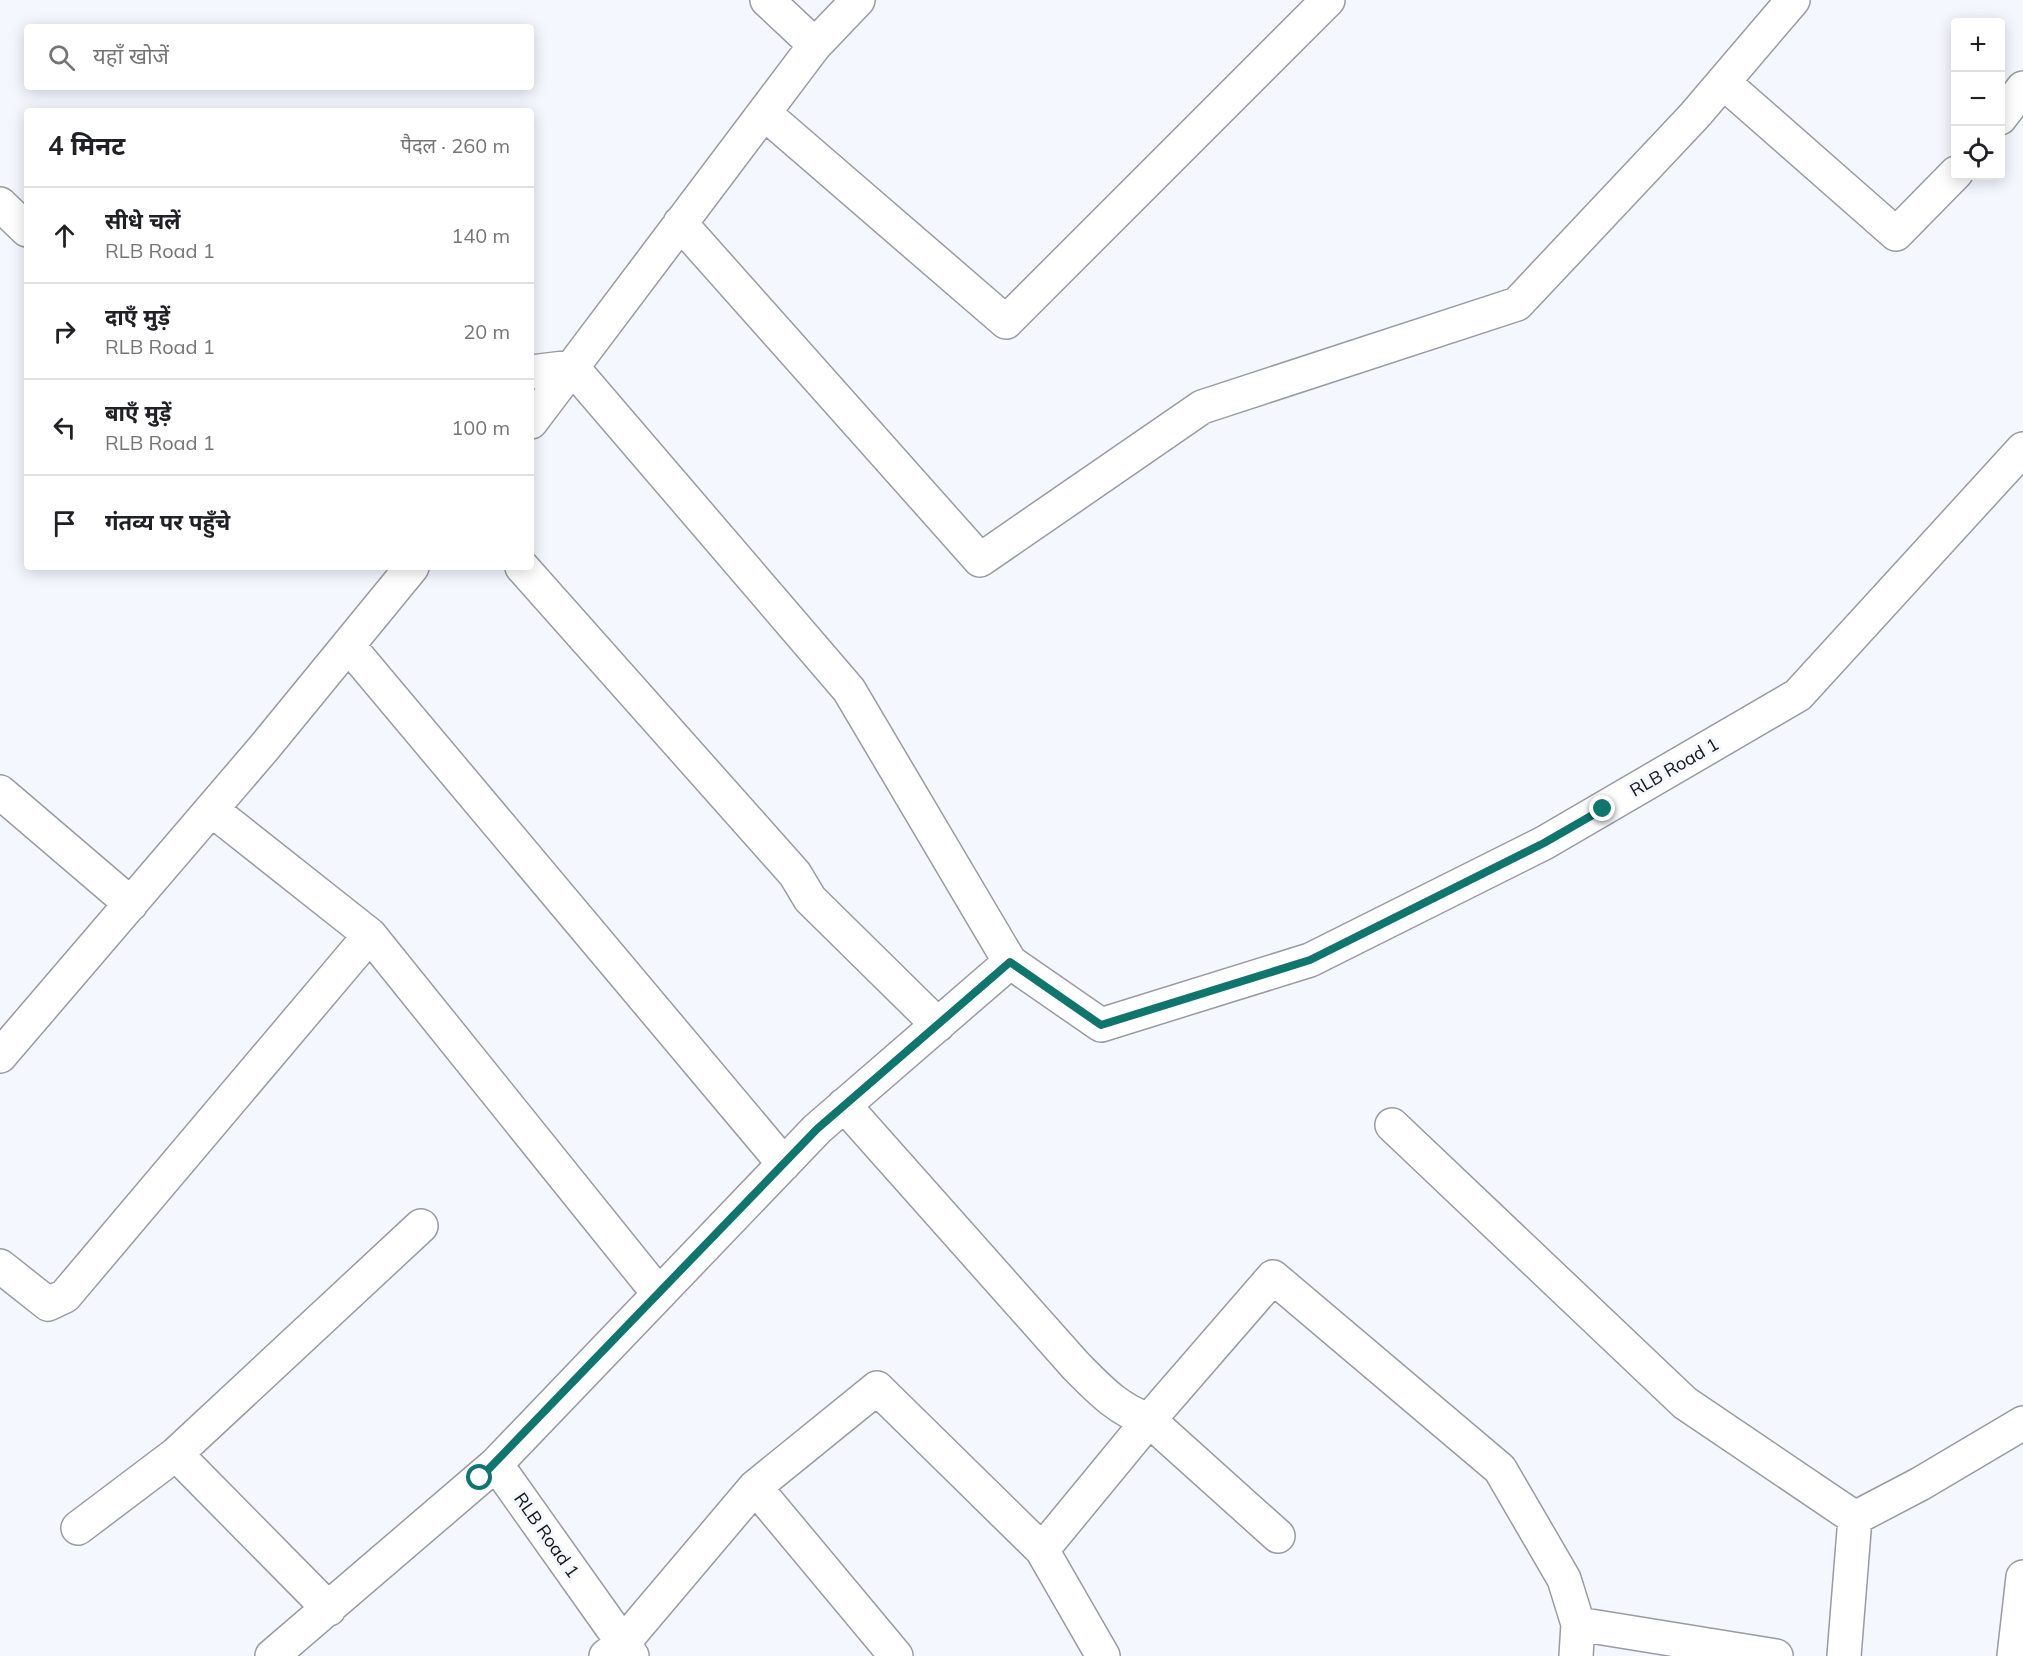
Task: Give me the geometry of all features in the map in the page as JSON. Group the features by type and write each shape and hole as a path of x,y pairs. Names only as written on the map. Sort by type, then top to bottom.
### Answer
{"street":[{"path":"767,0 815,45"},
{"path":"534,418 815,45 858,0"},
{"path":"764,113 1006,322 1328,0"},
{"path":"680,223 980,560 1202,407 1517,303 1724,82 1793,0"},
{"path":"1724,82 1896,234 1951,178"},
{"path":"2005,113 2023,88"},
{"path":"0,204 24,227"},
{"path":"534,372 572,367"},
{"path":"272,1656 496,1464 784,1164 844,1105 1010,962 849,690 572,367"},
{"name":"RLB Road 1","path":"1010,962 1101,1025 1310,960 1544,843 1798,695 2023,449"},
{"path":"0,1056 212,810 410,570"},
{"path":"525,570 795,874 810,899 938,1025"},
{"path":"348,645 784,1164"},
{"path":"0,792 131,904"},
{"path":"212,810 370,936 659,1294"},
{"path":"0,1266 48,1304 65,1296 370,936"},
{"path":"844,1105 1076,1366 1113,1402 1126,1411 1149,1420 1278,1536"},
{"path":"1392,1125 1685,1402 1856,1518"},
{"path":"78,1528 176,1454 421,1226"},
{"path":"1042,1550 1149,1420 1273,1277 1500,1469 1564,1579 1577,1640 1776,1656"},
{"path":"620,1652 755,1487 878,1388 1042,1550 1103,1656"},
{"path":"1856,1518 2023,1424"},
{"path":"176,1454 329,1609"},
{"name":"RLB Road 1","path":"496,1464 620,1652"},
{"path":"755,1487 896,1656"},
{"path":"1844,1656 1856,1518"},
{"path":"2014,1656 2023,1577"}],"route":[{"path":"480,1478 817,1129 1010,962 1101,1025 1310,960 1544,843 1603,809"}]}
